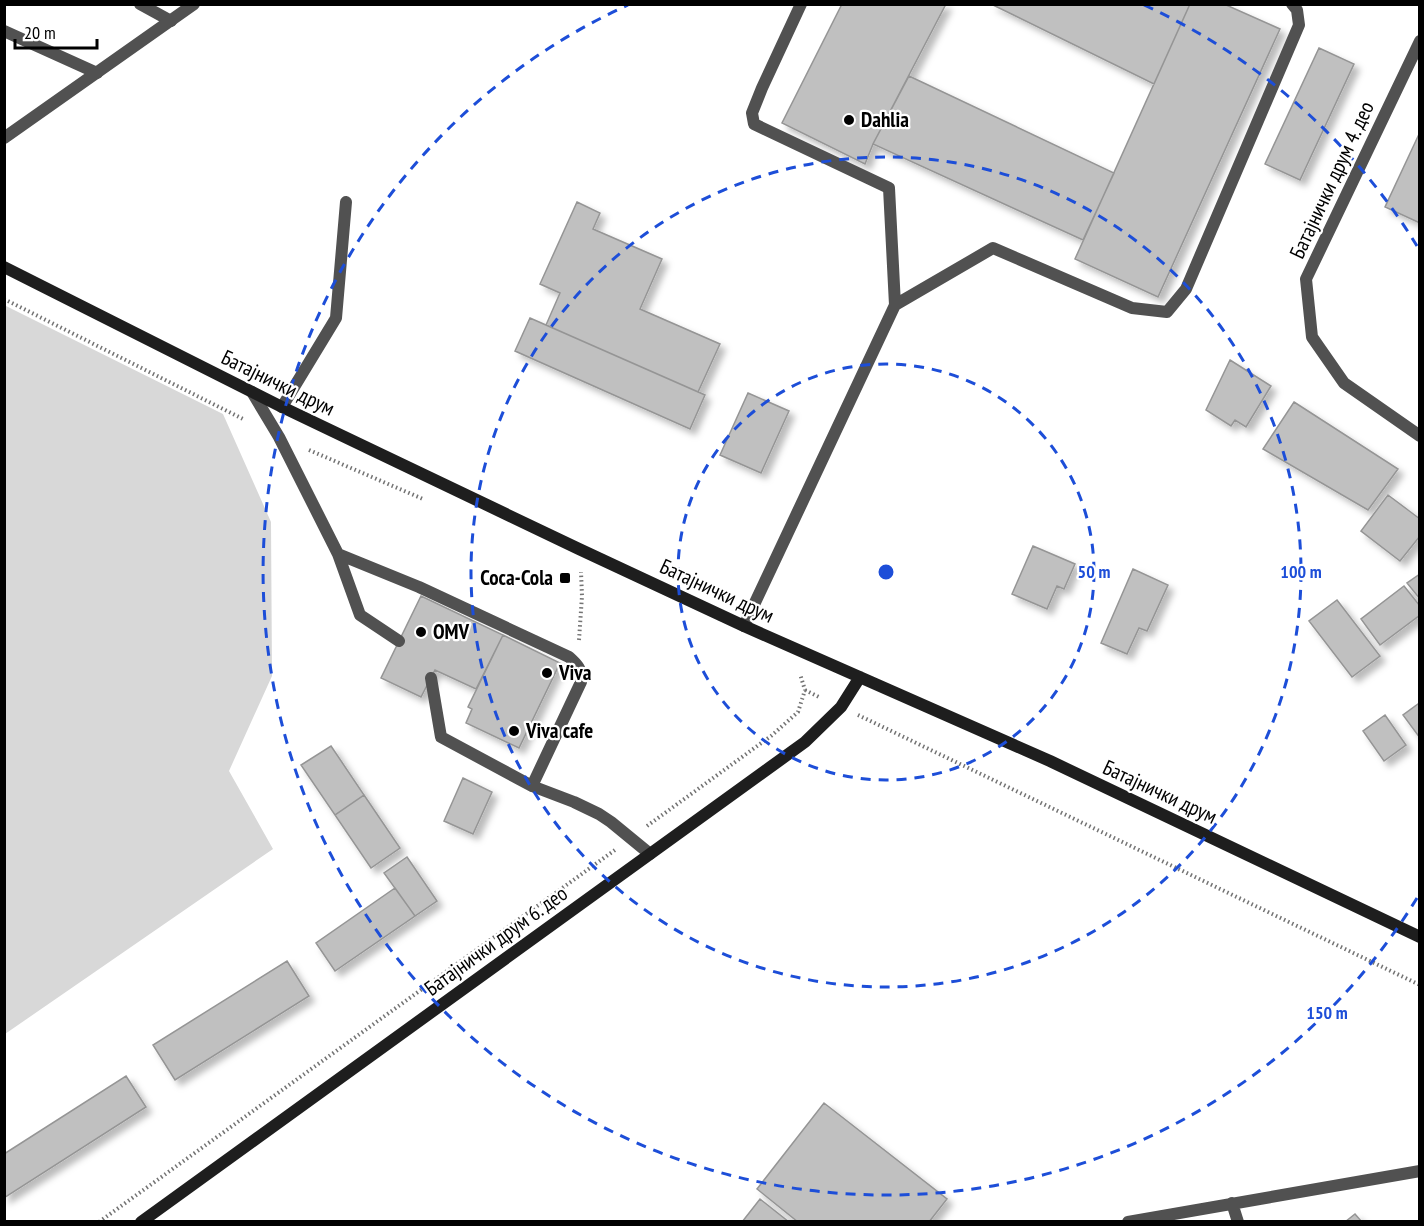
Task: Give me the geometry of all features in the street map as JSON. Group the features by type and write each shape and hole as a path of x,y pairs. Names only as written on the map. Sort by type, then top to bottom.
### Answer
{"main road":[{"name":"Батајнички друм","path":"4,267 282,407 579,549 744,626 1050,761 1419,937"},
{"name":"Батајнички друм 6. део","path":"141,1221 805,742 841,707 860,677"}],"street":[{"path":"140,4 171,21"},
{"path":"4,138 194,4"},
{"path":"744,626 895,305 889,188 754,124 752,113 762,87 801,4"},
{"path":"895,305 993,248 1132,308 1167,312 1186,289 1299,25 1297,10 1292,4"},
{"path":"4,31 97,73"},
{"name":"Батајнички друм 4. део","path":"1419,41 1416,59 1306,279 1312,337 1344,383 1419,436"},
{"path":"282,407 336,318 345,202"},
{"path":"252,392 279,437 338,555 360,615 399,641"},
{"path":"338,555 419,587 569,657 578,664 582,682 532,786"},
{"path":"430,678 441,737 532,786 599,814 650,854"},
{"path":"1128,1221 1419,1171"},
{"path":"1232,1203 1238,1221"}],"path":[{"path":"578,664 582,596 579,549"},
{"path":"99,1221 771,736 798,712 805,690"},
{"path":"841,707 1419,986"}],"shaded area":[{"path":"4,305 223,414 271,522 272,676 229,771 273,849 5,1034"}],"building":[{"path":"842,4 946,4 873,144 865,164 782,123"},
{"path":"991,4 1190,4 1154,84"},
{"path":"1190,4 1224,4 1280,29 1158,297 1075,259"},
{"path":"1319,48 1354,64 1300,180 1265,164"},
{"path":"909,76 1114,173 1083,240 873,144"},
{"path":"1420,132 1420,223 1385,207"},
{"path":"577,202 600,213 593,229 662,259 640,309 720,344 698,392 546,325 560,293 540,284"},
{"path":"530,318 705,395 690,429 515,351"},
{"path":"1230,360 1271,386 1246,427 1235,420 1231,426 1206,410"},
{"path":"748,393 789,411 761,473 720,455"},
{"path":"1294,402 1398,469 1368,510 1263,449"},
{"path":"1388,495 1420,519 1420,536 1400,561 1361,531"},
{"path":"1033,546 1075,564 1064,589 1057,586 1047,609 1012,594"},
{"path":"1133,569 1168,585 1147,631 1139,628 1127,654 1101,643"},
{"path":"1420,574 1420,599 1407,583"},
{"path":"1404,586 1420,606 1420,615 1380,645 1361,619"},
{"path":"421,596 503,635 476,689 435,670 421,697 381,678"},
{"path":"1337,600 1380,656 1352,677 1309,621"},
{"path":"503,635 560,663 519,748 466,723 472,709 468,707"},
{"path":"1418,704 1420,706 1420,738 1403,715"},
{"path":"1385,715 1406,745 1384,761 1363,731"},
{"path":"331,746 364,795 335,815 301,765"},
{"path":"463,778 492,792 473,834 444,821"},
{"path":"364,795 400,848 371,868 335,815"},
{"path":"407,857 437,901 415,916 384,873"},
{"path":"395,888 415,916 335,971 316,943"},
{"path":"287,961 309,996 175,1080 153,1045"},
{"path":"126,1076 146,1107 4,1198 4,1154"},
{"path":"824,1103 947,1199 929,1222 798,1222 757,1189"},
{"path":"760,1199 789,1222 742,1222"},
{"path":"1355,1214 1362,1222 1345,1222"}],"place":[{"name":"Dahlia","path":"849,120"},
{"name":"Coca-Cola","path":"565,578"},
{"name":"OMV","path":"421,632"},
{"name":"Viva","path":"547,673"},
{"name":"Viva cafe","path":"514,731"}]}
